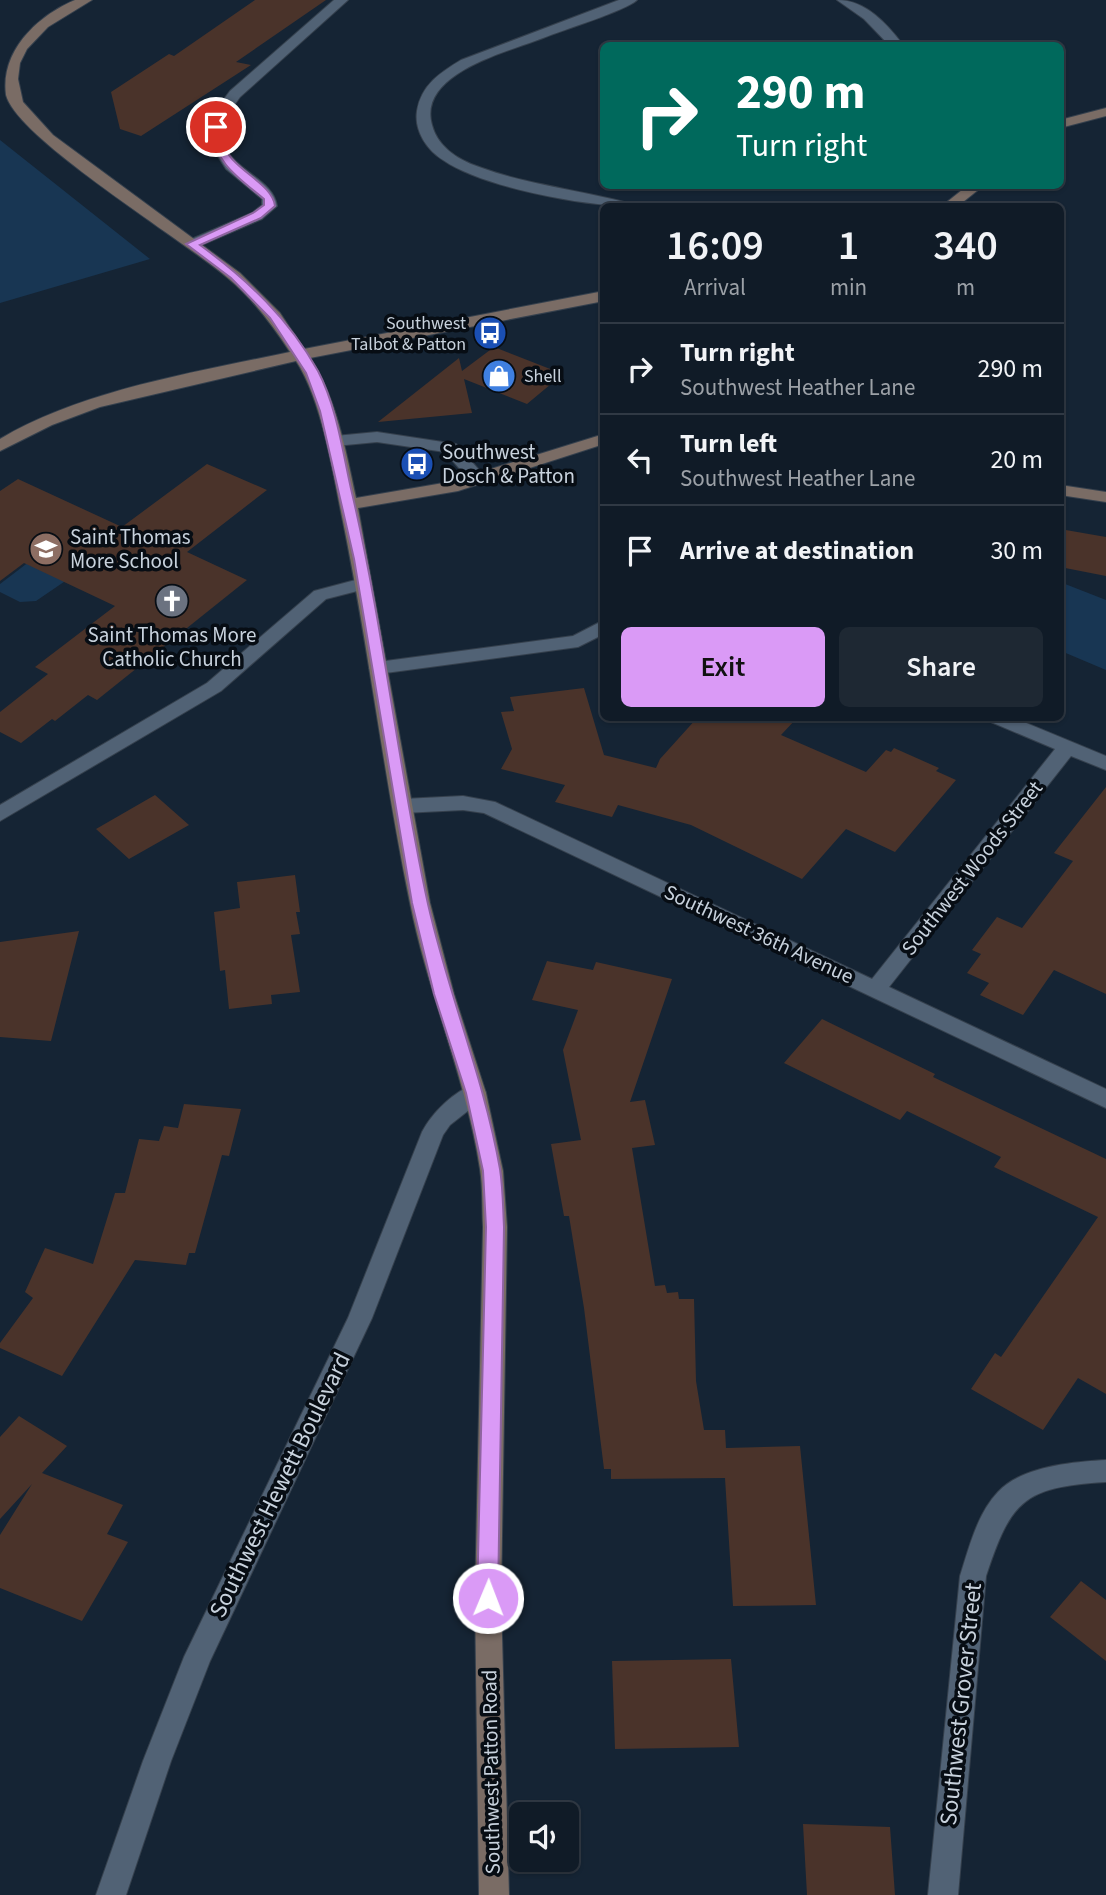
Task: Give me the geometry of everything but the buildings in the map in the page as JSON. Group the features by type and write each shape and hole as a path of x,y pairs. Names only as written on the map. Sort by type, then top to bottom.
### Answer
{"street":[{"name":"Southwest Patton Road","path":"86,0 38,24 22,40 10,59 7,71 12,95 31,122 48,138 254,293 301,353 312,373 335,441 420,903 443,994 475,1093 492,1171 495,1227 488,1598 494,1895"},
{"path":"192,244 257,216 270,206 269,198 232,166 219,146 216,127 219,115 235,94 342,0"},
{"path":"609,203 496,179 445,156 427,138 423,125 424,103 434,85 449,72 466,63 631,0"},
{"path":"844,0 869,16 894,42"},
{"path":"1064,123 1106,112"},
{"path":"953,203 972,189"},
{"path":"0,446 46,420 76,410 301,353 600,297"},
{"path":"335,441 377,436 450,448 478,479"},
{"path":"348,504 452,487 600,440"},
{"path":"1064,491 1106,497"},
{"path":"0,814 214,687 320,595 363,584"},
{"path":"378,668 578,641 600,628"},
{"path":"1005,721 1106,763"},
{"name":"Southwest Woods Street","path":"876,989 1068,747"},
{"name":"Southwest 36th Avenue","path":"403,806 463,803 488,807 1106,1099"},
{"name":"Southwest Hewett Boulevard","path":"111,1895 157,1760 198,1657 360,1318 433,1132 442,1119 475,1093"},
{"name":"Southwest Grover Street","path":"943,1895 973,1576 988,1532 1008,1499 1042,1480 1106,1471"}],"shaded area":[{"path":"0,140 150,259 0,303"},
{"path":"38,555 77,573 36,601 20,602 0,592 0,584"},
{"path":"1064,584 1106,600 1106,670 1064,652"}],"place":[{"name":"Southwest Talbot & Patton","path":"490,333"},
{"name":"Shell","path":"499,376"},
{"name":"Southwest Dosch & Patton","path":"417,464"},
{"name":"Saint Thomas More School","path":"46,549"},
{"name":"Saint Thomas More Catholic Church","path":"172,601"}],"route":[{"path":"216,127 216,137 224,155 232,166 269,198 270,206 257,216 192,244 235,276 266,306 301,353 312,373 326,411 360,559 420,903 443,994 475,1093 492,1171 495,1227 488,1598"}]}
